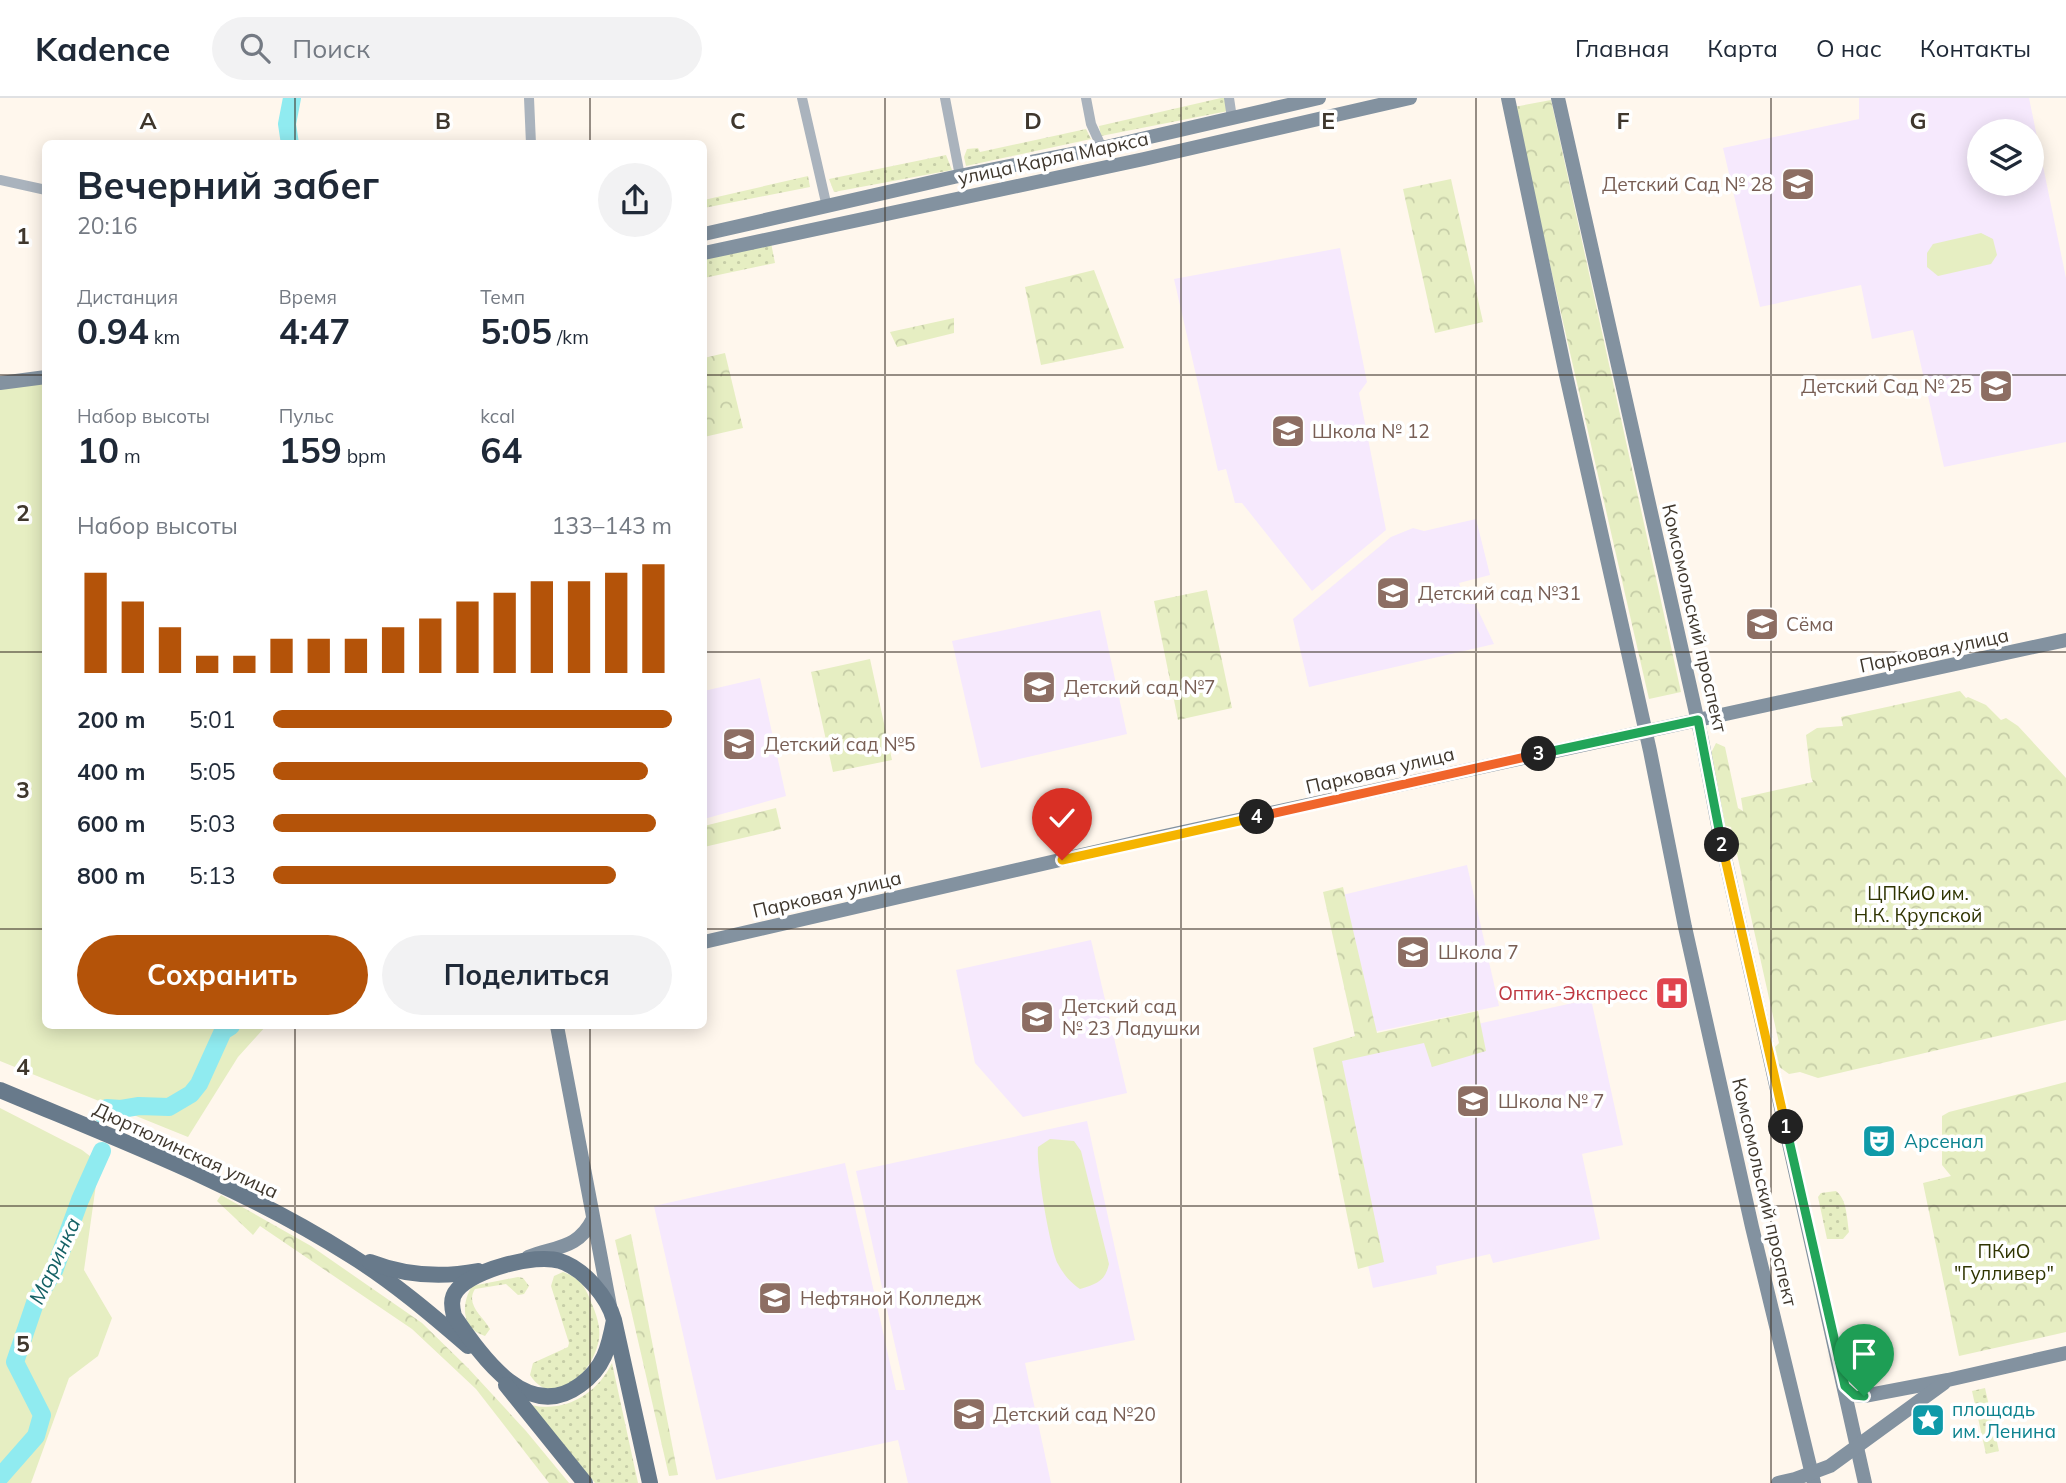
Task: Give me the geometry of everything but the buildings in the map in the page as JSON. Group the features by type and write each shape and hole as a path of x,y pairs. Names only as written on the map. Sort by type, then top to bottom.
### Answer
{"main road":[{"name":"улица Карла Маркса","path":"707,233 1319,98"},
{"name":"улица Карла Маркса","path":"707,252 1410,98"},
{"name":"Комсомольский проспект","path":"1508,98 1569,388 1646,731 1685,927 1812,1478"},
{"name":"Комсомольский проспект","path":"1558,98 1698,720 1722,844 1864,1479"},
{"path":"887,192 891,214"},
{"path":"0,383 42,378"},
{"name":"Парковая улица","path":"707,941 1164,836 2066,640"},
{"path":"559,1029 612,1316 650,1483"},
{"name":"Дюртюлинская улица","path":"0,1090 191,1170 351,1255"},
{"path":"351,1255 405,1274 441,1276 493,1269 574,1242 587,1231 593,1219"},
{"path":"351,1255 419,1305 491,1366 535,1395 551,1398 562,1395 584,1382 603,1362 608,1350 612,1316 598,1292 578,1271 558,1260 511,1264"},
{"path":"493,1269 456,1291 452,1307 454,1317 585,1483"},
{"path":"1845,1386 1855,1395 1864,1396 2066,1353"},
{"path":"1778,1483 1812,1478 1948,1380"},
{"path":"1830,1466 1847,1464 1856,1467 1864,1479"}],"street":[{"path":"529,98 531,140"},
{"path":"802,98 827,207"},
{"path":"945,98 960,176"},
{"path":"1086,98 1091,124 1101,148"},
{"path":"1229,98 1232,118"},
{"path":"0,180 42,189"}],"shaded area":[{"path":"1859,98 2029,98 2033,119 1967,119 1967,196 2044,196 2044,171 2066,278 2066,442 1944,467 1913,330 1872,339 1861,285 1760,307 1723,148 1859,119"},
{"name":"Школа № 12","path":"1340,248 1367,382 1359,393 1386,530 1312,591 1242,503 1235,503 1226,469 1218,471 1174,279"},
{"name":"Детский сад №31","path":"1476,519 1490,575 1459,583 1465,604 1475,604 1494,644 1309,687 1293,619 1391,537 1413,528 1424,531"},
{"name":"Детский сад №7","path":"1100,610 1127,734 981,768 952,641"},
{"name":"Детский сад №5","path":"760,678 786,796 707,818 707,690"},
{"name":"Школа 7","path":"1467,865 1499,1006 1355,1036 1330,898"},
{"name":"Детский сад № 23 Ладушки","path":"1091,940 1127,1093 1023,1117 975,1063 956,970"},
{"name":"Школа № 7","path":"1591,999 1623,1145 1582,1154 1600,1239 1493,1263 1490,1254 1436,1266 1437,1274 1373,1288 1323,1058"},
{"path":"1087,1121 1135,1340 1025,1363 1051,1483 908,1483 898,1440 716,1480 654,1206 845,1163 896,1390 905,1390 856,1171"}],"green space":[{"path":"1226,98 1228,111 1101,136 1099,126"},
{"path":"1551,100 1681,692 1649,699 1514,107"},
{"path":"1086,129 1091,139 966,166 964,157 967,149 978,148 980,152"},
{"path":"946,155 952,170 834,192 829,179"},
{"path":"808,176 810,187 707,207 707,199"},
{"path":"1451,179 1483,322 1435,333 1403,189"},
{"path":"1981,233 1993,239 1997,255 1991,264 1938,276 1927,267 1927,253 1933,244"},
{"path":"771,243 775,263 707,277 707,257"},
{"path":"1094,270 1124,348 1041,365 1025,287"},
{"path":"954,318 954,333 897,347 890,332"},
{"path":"725,353 743,428 707,436 707,357"},
{"path":"42,382 42,1029 263,1029 238,1057 188,1137 0,1061 0,389"},
{"path":"1207,590 1232,708 1178,720 1154,601"},
{"path":"870,659 892,760 833,772 811,672"},
{"name":"ЦПКиО им. Н.К. Крупской","path":"1960,691 1966,698 1986,705 2001,720 2006,718 2018,726 2066,778 2066,1020 1818,1078 1800,1072 1789,1074 1778,1066 1774,1048 1779,1043 1731,827 1725,826 1711,753 1716,743 1725,747 1738,808 1743,811 1741,798 1813,782 1806,735 1817,728 1843,726 1841,717"},
{"path":"776,808 781,829 707,846 707,825"},
{"path":"1343,887 1377,1033 1478,1011 1486,1051 1432,1067 1424,1043 1342,1061 1384,1262 1358,1269 1313,1048 1355,1036 1323,892"},
{"name":"ПКиО \"Гулливер\"","path":"2066,1082 2066,1332 1959,1356 1923,1183 1951,1176 1942,1165 1942,1116"},
{"path":"0,1108 82,1150 99,1163 84,1270 112,1318 98,1356 69,1378 31,1483 0,1483"},
{"path":"1050,1139 1074,1141 1081,1151 1109,1264 1105,1275 1099,1281 1080,1289 1058,1264 1048,1225 1038,1147"},
{"path":"1836,1191 1844,1204 1849,1232 1843,1239 1827,1239 1818,1197 1821,1193"},
{"path":"221,1195 311,1246 422,1323 526,1431 569,1483 549,1483 476,1389 412,1329 260,1226 253,1235 217,1201"},
{"path":"631,1234 678,1475 669,1476 615,1240"},
{"path":"563,1272 578,1280 586,1291 598,1320 599,1339 596,1351 582,1374 562,1389 551,1390 540,1386 530,1375 533,1363 568,1347 551,1286 554,1276"},
{"path":"523,1278 529,1286 524,1294 518,1295 506,1284 475,1289 472,1300 490,1329 485,1336 477,1333 467,1322 465,1315 466,1300 472,1286"},
{"path":"612,1363 638,1483 595,1483 531,1405 556,1406 579,1399 598,1384"},
{"path":"1985,1388 1999,1451 1986,1454 1972,1391"}],"waterway":[{"name":"Маринка","path":"289,140 287,124 292,98"},
{"name":"Маринка","path":"103,1115 107,1108 169,1107 191,1094 199,1084 226,1029"},
{"name":"Маринка","path":"0,1477 36,1436 42,1415 15,1362 36,1300 54,1271 80,1200 102,1151"}],"place":[{"name":"Детский Сад № 28","path":"1798,184"},
{"name":"Детский Сад № 25","path":"1996,386"},
{"name":"Школа № 12","path":"1288,431"},
{"name":"Детский сад №31","path":"1393,593"},
{"name":"Сёма","path":"1762,624"},
{"name":"Детский сад №7","path":"1039,687"},
{"name":"Детский сад №5","path":"739,744"},
{"name":"Школа 7","path":"1413,952"},
{"name":"Оптик-Экспресс","path":"1672,993"},
{"name":"Детский сад № 23 Ладушки","path":"1037,1017"},
{"name":"Школа № 7","path":"1473,1101"},
{"name":"Арсенал","path":"1879,1141"},
{"name":"Нефтяной Колледж","path":"775,1298"},
{"name":"Детский сад №20","path":"969,1414"},
{"name":"площадь им. Ленина","path":"1928,1420"}],"route":[{"path":"1062,860 1698,720 1719,831 1845,1386 1855,1395 1864,1396"}]}
